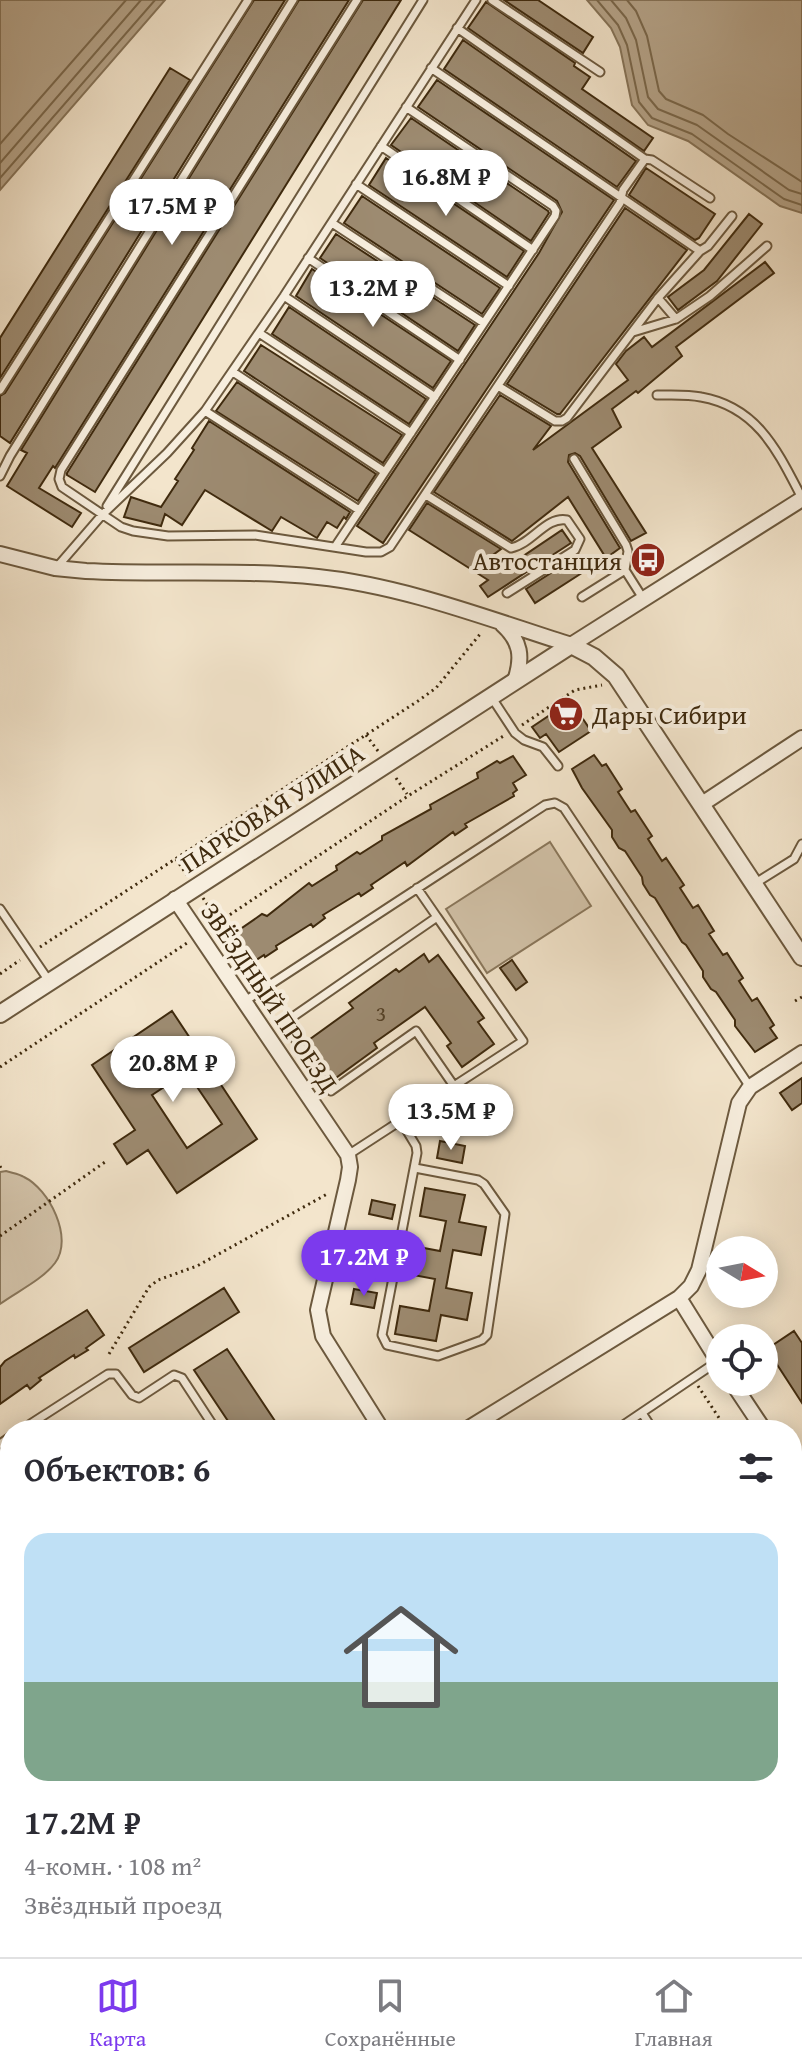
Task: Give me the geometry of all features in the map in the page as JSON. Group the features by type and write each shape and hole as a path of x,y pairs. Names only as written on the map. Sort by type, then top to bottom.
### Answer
{"street":[{"path":"571,645 802,499"},
{"path":"0,554 55,568 118,573 319,577 375,587 571,645 594,657 616,676 802,957"},
{"path":"498,621 518,642 521,655 515,681"},
{"name":"ПАРКОВАЯ УЛИЦА","path":"0,1014 571,645"},
{"path":"702,804 802,738"},
{"name":"ЗВЁЗДНЫЙ ПРОЕЗД","path":"175,899 348,1155"},
{"path":"482,1420 679,1298 691,1286 699,1270 739,1103 750,1087 802,1053"},
{"path":"348,1155 348,1180 318,1310 319,1322 323,1336 376,1420"},
{"path":"679,1298 706,1341"},
{"path":"741,1396 757,1420"}],"lane":[{"path":"0,390 248,0"},
{"path":"0,476 293,0"},
{"path":"357,0 61,470 59,479 62,487 121,527 150,534 255,535 381,552 390,547 645,159"},
{"path":"102,515 423,0"},
{"path":"55,568 102,515 167,453 205,411 284,296 476,0"},
{"path":"492,0 600,72"},
{"path":"457,28 645,159 652,160 710,198"},
{"path":"431,68 700,251"},
{"path":"335,547 555,216 553,206 406,107"},
{"path":"381,146 533,250"},
{"path":"356,184 509,286"},
{"path":"498,386 555,421 567,418 658,298 732,216"},
{"path":"332,223 484,323"},
{"path":"633,333 676,319 710,296 767,246"},
{"path":"308,258 460,360"},
{"path":"284,296 435,397"},
{"path":"658,298 676,319"},
{"path":"259,333 411,433"},
{"path":"233,372 385,472"},
{"path":"657,395 711,399 753,421 769,439 802,499"},
{"path":"205,411 359,510"},
{"path":"0,451 10,456"},
{"path":"574,459 626,545 625,570 644,600"},
{"path":"426,495 511,548 519,546 555,520 567,520 580,539 575,550 507,593"},
{"path":"582,597 625,570"},
{"path":"491,696 513,730 524,740 543,747 558,766"},
{"path":"245,1001 545,805 555,803 564,808 750,1087"},
{"path":"754,884 798,859 802,844"},
{"path":"348,1155 523,1041 417,888"},
{"path":"0,909 49,981"},
{"path":"437,917 284,1023 331,1091 416,1031 454,1086"},
{"path":"401,1121 416,1146 415,1168 382,1335 387,1345 445,1355 487,1335 505,1214 478,1180 415,1168"},
{"path":"631,1420 706,1370"},
{"path":"37,1420 108,1374 116,1374 132,1395 139,1398 174,1375 182,1378 209,1420"},
{"path":"642,1413 647,1420"}],"path":[{"path":"0,974 418,701 436,688 481,633"},
{"path":"0,1067 408,796 575,690 602,685"},
{"path":"795,1001 802,997"},
{"path":"0,1236 105,1162"},
{"path":"0,1166 2,1171"},
{"path":"109,1354 149,1287 158,1280 197,1266 329,1193"},
{"path":"693,1378 720,1420"}],"shaded area":[{"path":"550,842 591,906 487,973 446,909"},
{"path":"0,1172 24,1177 42,1192 56,1215 62,1241 60,1253 50,1269 0,1304"}],"water":[{"path":"0,0 165,0 0,190"},
{"path":"587,0 802,0 802,213 780,206 688,141 648,125 632,105 620,47 611,28"}],"building":[{"path":"254,0 285,0 10,443 0,436 0,396 5,393"},
{"path":"299,0 349,0 55,468 53,466 39,488 81,513 72,527 7,486 27,453 21,450"},
{"path":"363,0 401,0 95,492 67,473"},
{"path":"504,0 538,0 593,37 583,53"},
{"path":"486,2 575,63 574,66 590,77 582,89 653,138 644,151 468,28"},
{"path":"463,40 636,161 617,187 444,69"},
{"path":"170,68 190,80 0,378 0,338"},
{"path":"437,80 614,200 383,543 357,526 539,253 562,212 557,201 418,107"},
{"path":"411,118 548,211 531,241 391,145"},
{"path":"386,158 524,251 507,277 369,185"},
{"path":"646,168 715,214 699,238 695,240 629,195"},
{"path":"362,196 500,288 482,314 344,223"},
{"path":"625,208 687,250 557,414 507,384"},
{"path":"749,214 762,224 717,281 678,310 668,297 704,270"},
{"path":"336,234 475,325 458,351 320,258"},
{"path":"765,262 774,273 676,347 682,356 638,393 636,391 612,409 621,427 592,448 646,533 631,541 580,456 575,453 569,455 568,462 620,548 606,558 568,497 512,541 434,492 500,395 551,426 533,450 628,380 616,364 626,351 644,337 652,347"},
{"path":"312,269 451,361 433,388 296,296"},
{"path":"289,307 426,399 409,424 272,334"},
{"path":"261,345 402,435 383,463 244,371"},
{"path":"237,382 376,474 358,501 216,411"},
{"path":"209,421 350,512 346,519 344,517 337,528 327,522 317,538 281,517 272,531 205,490 182,525 165,514 161,526 124,517 131,497 161,507"},
{"path":"427,503 501,549 493,555 504,569 562,530 571,543 488,597 480,586 488,580 409,530"},
{"path":"579,555 588,569 535,603 526,589"},
{"name":"Дары Сибири","path":"571,701 591,731 559,752 546,734 540,738 532,727"},
{"path":"594,755 602,766 606,764 622,789 618,792 631,812 635,810 652,836 648,839 662,861 666,858 684,885 680,888 693,908 698,905 714,931 709,934 723,955 727,953 743,978 739,981 752,1001 757,998 774,1025 770,1028 777,1038 755,1052 735,1026 735,1020 703,977 703,971 582,788 572,769"},
{"path":"513,756 526,775 513,783 517,790 514,796 465,824 467,827 455,835 453,832 407,866 405,862 371,885 373,888 361,896 359,893 323,915 325,918 313,927 311,924 247,966 230,940 242,928 262,914 267,916 309,883 312,886 357,852 360,854 382,840 382,836 431,809 430,805 478,778 477,773"},
{"path":"424,954 429,962 438,955 484,1018 478,1022 494,1044 462,1067 447,1046 451,1043 425,1007 374,1043 377,1048 333,1080 306,1042 353,1008 349,1003 396,969 399,972"},
{"path":"512,960 527,982 516,990 500,968"},
{"path":"172,1011 257,1139 177,1193 148,1150 127,1164 114,1144 135,1130 92,1065","holes":["187,1072 222,1124 187,1148 152,1095"]},
{"path":"802,1078 802,1103 792,1110 780,1093"},
{"path":"440,1141 465,1146 462,1163 437,1158"},
{"path":"425,1188 465,1195 459,1222 486,1227 481,1255 453,1250 446,1288 472,1293 467,1320 441,1315 436,1341 395,1334 400,1306 429,1311 435,1279 408,1274 413,1246 440,1251 446,1221 420,1216"},
{"path":"372,1200 395,1205 392,1219 369,1214"},
{"path":"224,1288 239,1312 144,1372 129,1348"},
{"path":"354,1289 377,1293 374,1308 351,1304"},
{"path":"87,1310 104,1335 86,1348 88,1350 75,1358 74,1355 39,1378 41,1380 30,1389 27,1385 0,1404 0,1367 5,1361"},
{"path":"794,1331 802,1343 802,1403 778,1366 778,1342"},
{"path":"227,1349 274,1420 227,1420 194,1370"}],"place":[{"name":"Автостанция","path":"648,560"},
{"name":"Дары Сибири","path":"566,714"}]}
